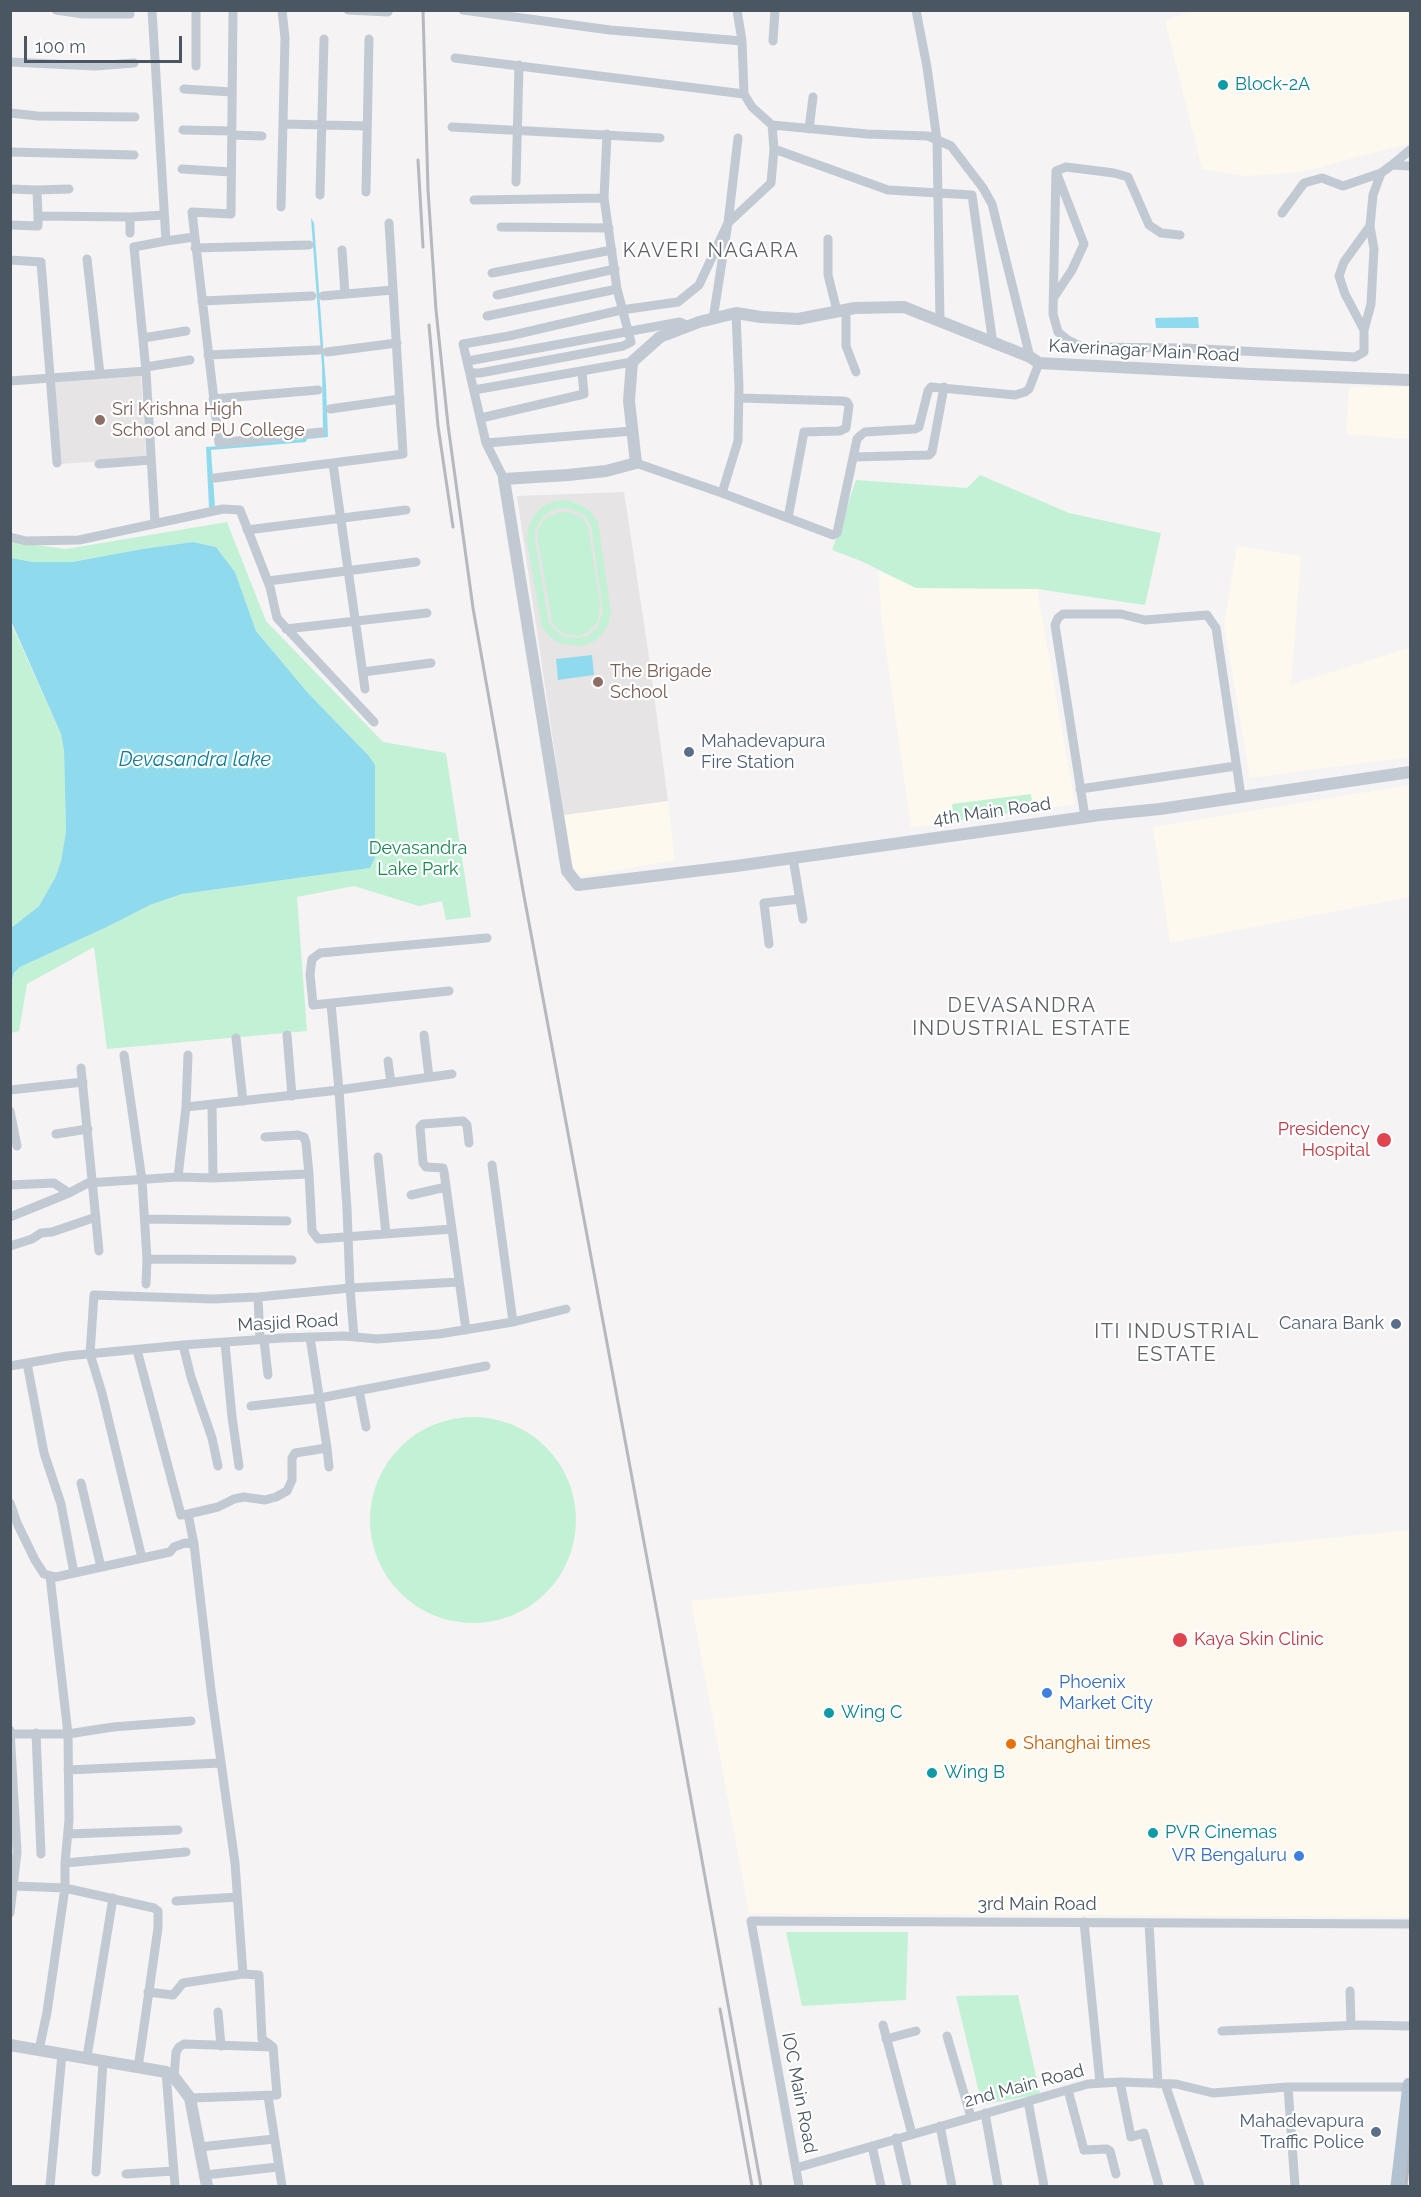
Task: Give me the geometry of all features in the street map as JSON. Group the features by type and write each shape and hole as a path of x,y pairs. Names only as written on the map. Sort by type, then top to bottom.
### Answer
{"main road":[{"path":"1398,2187 1410,2086"}],"street":[{"path":"56,10 83,14 130,14"},
{"path":"152,10 166,241"},
{"path":"196,10 196,66"},
{"path":"233,10 231,214 192,213 219,443 321,432"},
{"path":"281,207 285,38 282,10"},
{"path":"348,10 388,12"},
{"path":"463,10 610,30 742,41"},
{"path":"737,10 742,41 744,94 752,107 772,126 928,136 951,146 983,188 992,204 1035,360 1029,389 1015,394 931,387 919,427 865,432 857,439 837,533 830,535 636,463 596,472 504,479 486,442 463,344 621,310 678,302 699,285 728,223 771,183 774,149 772,126"},
{"path":"773,41 775,10"},
{"path":"916,10 937,140 940,322"},
{"path":"320,195 324,39"},
{"path":"366,192 369,39"},
{"path":"455,58 744,94"},
{"path":"10,62 95,66 134,63"},
{"path":"516,182 519,65"},
{"path":"184,89 232,92"},
{"path":"809,129 813,97"},
{"path":"10,113 38,116 135,117"},
{"path":"283,124 367,126"},
{"path":"452,127 660,138"},
{"path":"183,130 262,136"},
{"path":"471,373 512,367 631,342 617,289 604,198 607,134"},
{"path":"713,319 738,138"},
{"path":"774,149 888,190 972,195 993,344"},
{"path":"1282,213 1304,183 1322,178 1343,186 1381,173 1410,150"},
{"path":"10,152 134,155"},
{"path":"1392,165 1410,166"},
{"path":"1056,171 1066,167 1128,177 1149,225 1161,233 1180,235"},
{"path":"182,169 231,172"},
{"path":"1056,171 1053,314 1058,332 1082,347 1185,348 1355,357 1364,352 1364,330 1371,304 1374,249 1370,225 1373,195 1381,173"},
{"path":"1053,298 1072,270 1084,244 1056,171"},
{"path":"10,189 69,189"},
{"path":"10,225 38,226 37,190"},
{"path":"474,200 604,198"},
{"path":"38,216 164,215"},
{"path":"130,217 130,233"},
{"path":"215,478 404,454 389,222"},
{"path":"1364,330 1345,294 1339,276 1344,262 1370,225"},
{"path":"501,227 609,228"},
{"path":"155,524 146,369 134,247 194,237"},
{"path":"828,238 828,275 841,310 846,346 856,372"},
{"path":"195,248 309,245"},
{"path":"342,250 345,294"},
{"path":"492,273 612,250"},
{"path":"87,259 100,374"},
{"path":"10,260 41,261 57,463"},
{"path":"496,295 615,269"},
{"path":"487,316 617,289"},
{"path":"323,296 393,290"},
{"path":"202,300 312,296"},
{"path":"468,361 629,330 684,324 678,302"},
{"name":"Kaverinagar Main Road","path":"632,362 660,337 684,324 736,314 798,319 855,308 904,307 1035,360 1251,374 1410,380"},
{"path":"722,493 738,441 736,314"},
{"path":"143,338 186,331"},
{"path":"508,336 512,367"},
{"path":"208,355 323,351 396,343"},
{"path":"10,381 146,369 190,360"},
{"path":"474,390 632,362 629,401 636,463"},
{"path":"481,418 584,394 582,371"},
{"path":"853,458 929,455 932,452 944,387"},
{"path":"213,399 318,390"},
{"path":"739,398 842,400 849,406 846,428 840,431 804,432 788,519"},
{"path":"330,409 400,399"},
{"path":"486,442 632,431"},
{"path":"99,464 150,460"},
{"path":"333,464 365,689"},
{"name":"4th Main Road","path":"504,479 567,872 578,885 793,858 1410,772"},
{"path":"10,537 26,541 79,540 223,508 240,510 268,581 277,618 374,722"},
{"path":"247,530 406,510"},
{"path":"268,581 416,561"},
{"path":"286,629 427,613"},
{"path":"1084,817 1055,625 1063,614 1121,614 1145,620 1207,615 1216,628 1241,796"},
{"path":"363,672 431,663"},
{"path":"1080,789 1236,766"},
{"path":"793,858 803,919"},
{"path":"768,944 764,903 800,899"},
{"path":"449,991 313,1005 310,974 312,959 320,953 486,938"},
{"path":"331,1004 339,1090 354,1337"},
{"path":"287,1035 292,1096"},
{"path":"424,1035 429,1077"},
{"path":"236,1038 243,1101"},
{"path":"124,1055 142,1180 147,1258 146,1284"},
{"path":"178,1177 186,1107 188,1055"},
{"path":"388,1061 391,1083"},
{"path":"81,1068 99,1251"},
{"path":"186,1107 292,1096 452,1074"},
{"path":"10,1090 82,1082"},
{"path":"212,1105 213,1178"},
{"path":"10,1111 17,1146"},
{"path":"466,1330 443,1168 426,1167 423,1163 420,1127 423,1124 464,1121 467,1125 469,1143"},
{"path":"56,1134 88,1129"},
{"path":"265,1137 298,1135 304,1137 314,1236 318,1239 452,1229"},
{"path":"378,1157 386,1234"},
{"path":"492,1165 513,1322"},
{"path":"10,1217 88,1183 178,1177 213,1178 309,1174"},
{"path":"10,1185 54,1183 69,1193"},
{"path":"411,1196 446,1187"},
{"path":"10,1246 32,1239 41,1233 51,1232 96,1217"},
{"path":"145,1219 287,1221"},
{"path":"147,1258 292,1260"},
{"path":"142,1558 102,1393 90,1354 94,1295 213,1299 459,1282"},
{"path":"258,1297 268,1375"},
{"name":"Masjid Road","path":"10,1366 90,1354 183,1344 310,1337 378,1339 439,1334 513,1322 566,1308"},
{"path":"310,1337 329,1467"},
{"path":"225,1342 239,1466"},
{"path":"183,1344 191,1377 212,1438 218,1466"},
{"path":"137,1350 180,1515 218,1507 244,1497 265,1500 276,1497 287,1491 292,1480 292,1458 295,1453 327,1448"},
{"path":"27,1364 44,1453 61,1504 74,1573"},
{"path":"252,1406 320,1398 486,1366"},
{"path":"359,1390 366,1427"},
{"path":"81,1484 101,1567"},
{"path":"10,1503 16,1522 35,1560 44,1574 50,1576 56,1577 170,1552 174,1547 185,1543 194,1544"},
{"path":"188,1514 194,1544 235,1863 243,1974"},
{"path":"39,2050 47,2012 65,1888 68,1834 68,1734 50,1576"},
{"path":"10,1913 15,1886 11,1733 68,1734 191,1721"},
{"path":"36,1733 41,1854"},
{"path":"68,1770 221,1763"},
{"path":"68,1834 178,1830"},
{"path":"65,1863 186,1852"},
{"path":"15,1886 65,1888 154,1908 158,1911 159,1922 138,2068"},
{"path":"176,1901 237,1896"},
{"path":"87,2057 113,1898"},
{"name":"3rd Main Road","path":"766,2006 751,1921 1410,1924"},
{"path":"1084,1922 1100,2083"},
{"path":"1149,1923 1162,2084 1200,2187"},
{"path":"148,1992 172,1995 183,1983 243,1974 259,1975 262,2039 273,2047"},
{"path":"1350,1992 1351,2025"},
{"name":"IOC Main Road","path":"766,2006 799,2187"},
{"path":"218,2012 221,2046"},
{"path":"883,2025 912,2134"},
{"path":"1222,2031 1351,2025 1410,2026"},
{"path":"886,2039 916,2031"},
{"path":"947,2036 971,2117"},
{"path":"175,2187 170,2075 179,2047 184,2044 273,2047"},
{"path":"10,2045 87,2057 170,2075 190,2098 206,2181 278,2167"},
{"path":"190,2098 276,2095 273,2047"},
{"path":"50,2187 62,2054"},
{"path":"96,2172 103,2062"},
{"path":"1120,2082 1131,2137 1144,2133 1159,2187"},
{"name":"2nd Main Road","path":"796,2168 1088,2084 1120,2082 1162,2084 1213,2093 1288,2087 1410,2086"},
{"path":"1288,2087 1295,2187"},
{"path":"1068,2090 1084,2150 1107,2149 1110,2151 1116,2174"},
{"path":"268,2096 282,2187"},
{"path":"1028,2101 1044,2187"},
{"path":"985,2113 998,2187"},
{"path":"940,2126 952,2187"},
{"path":"897,2138 907,2187"},
{"path":"200,2147 274,2139"},
{"path":"872,2146 881,2187"},
{"path":"126,2174 174,2171"}],"shaded area":[{"path":"1197,10 1410,11 1410,143 1301,172 1245,176 1202,169 1165,20"},
{"name":"Sri Krishna High School and PU College","path":"141,376 146,458 60,464 55,381"},
{"path":"1349,387 1410,387 1410,439 1346,434"},
{"name":"The Brigade School","path":"624,492 668,801 564,815 517,496"},
{"path":"1237,546 1301,556 1291,685 1410,647 1410,757 1250,778 1224,624"},
{"path":"878,571 916,588 1037,589 1075,804 911,828 882,622"},
{"path":"1410,785 1410,897 1170,943 1153,827"},
{"path":"668,801 675,860 584,876 576,872 570,860 564,815"},
{"name":"Phoenix Market City","path":"1410,1530 1410,1917 749,1913 691,1601"}],"green space":[{"path":"980,475 1069,513 1161,533 1145,605 1037,589 916,588 861,561 832,550 856,480 967,488"},
{"path":"567,500 579,504 590,511 598,522 611,613 603,633 593,642 582,646 561,644 550,637 542,627 527,542 528,529 533,517 542,507 554,501","holes":["567,508 585,516 591,525 603,612 597,628 589,635 580,638 564,637 549,623 535,541 535,531 547,513"]},
{"path":"566,511 583,518 588,526 600,603 598,621 588,632 579,636 565,634 552,622 538,541 538,531 542,522 549,516"},
{"name":"Devasandra Lake Park","path":"227,522 266,621 383,742 446,753 471,917 446,920 442,901 419,906 354,886 297,897 307,1031 107,1049 94,947 27,984 19,1031 11,1033 11,984 14,973 20,967 150,905 182,894 369,868 368,755 308,693 256,631 235,572 216,547 193,542 72,562 33,562 11,558 11,542 66,549"},
{"path":"10,621 61,734 64,751 66,831 61,861 55,878 39,906 11,928"},
{"path":"1031,794 1033,810 954,821 952,804"},
{"path":"473,1417 493,1419 512,1425 546,1447 568,1481 574,1500 576,1520 574,1540 568,1559 546,1593 512,1615 493,1621 473,1623 453,1621 434,1615 400,1593 378,1559 372,1540 370,1520 372,1500 378,1481 400,1447 434,1425 453,1419"},
{"path":"786,1932 908,1932 906,2000 802,2006"},
{"path":"1018,1995 1040,2094 982,2105 956,1996"}],"water":[{"path":"311,218 314,223 328,437 307,439 306,442 211,450 215,507 209,507 206,447 303,439 303,437 323,434 322,366"},
{"path":"1198,317 1199,328 1156,328 1155,318"},
{"name":"Devasandra lake","path":"193,542 216,547 235,572 256,631 308,693 375,765 375,857 370,868 182,894 150,905 20,967 14,973 11,984 11,928 39,906 55,878 61,861 66,831 64,751 61,734 11,621 11,558 33,562 72,562"},
{"path":"592,655 594,675 558,680 556,659"}],"railway":[{"path":"423,10 428,190 436,310 448,425 473,608 761,2186"},
{"path":"418,160 423,247"},
{"path":"429,325 438,426 453,527"},
{"path":"720,2009 752,2186"},
{"path":"1406,2186 1410,2149"}],"place":[{"name":"Block-2A","path":"1223,85"},
{"name":"Sri Krishna High School and PU College","path":"100,420"},
{"name":"The Brigade School","path":"598,682"},
{"name":"Mahadevapura Fire Station","path":"689,752"},
{"name":"Presidency Hospital","path":"1384,1140"},
{"name":"Canara Bank","path":"1396,1324"},
{"name":"Kaya Skin Clinic","path":"1180,1640"},
{"name":"Phoenix Market City","path":"1047,1693"},
{"name":"Wing C","path":"829,1713"},
{"name":"Shanghai times","path":"1011,1744"},
{"name":"Wing B","path":"932,1773"},
{"name":"PVR Cinemas","path":"1153,1833"},
{"name":"VR Bengaluru","path":"1299,1856"},
{"name":"Mahadevapura Traffic Police","path":"1376,2132"}],"district":[{"name":"KAVERI NAGARA","path":"711,251"},
{"name":"DEVASANDRA INDUSTRIAL ESTATE","path":"1022,1018"},
{"name":"ITI INDUSTRIAL ESTATE","path":"1177,1344"}]}
